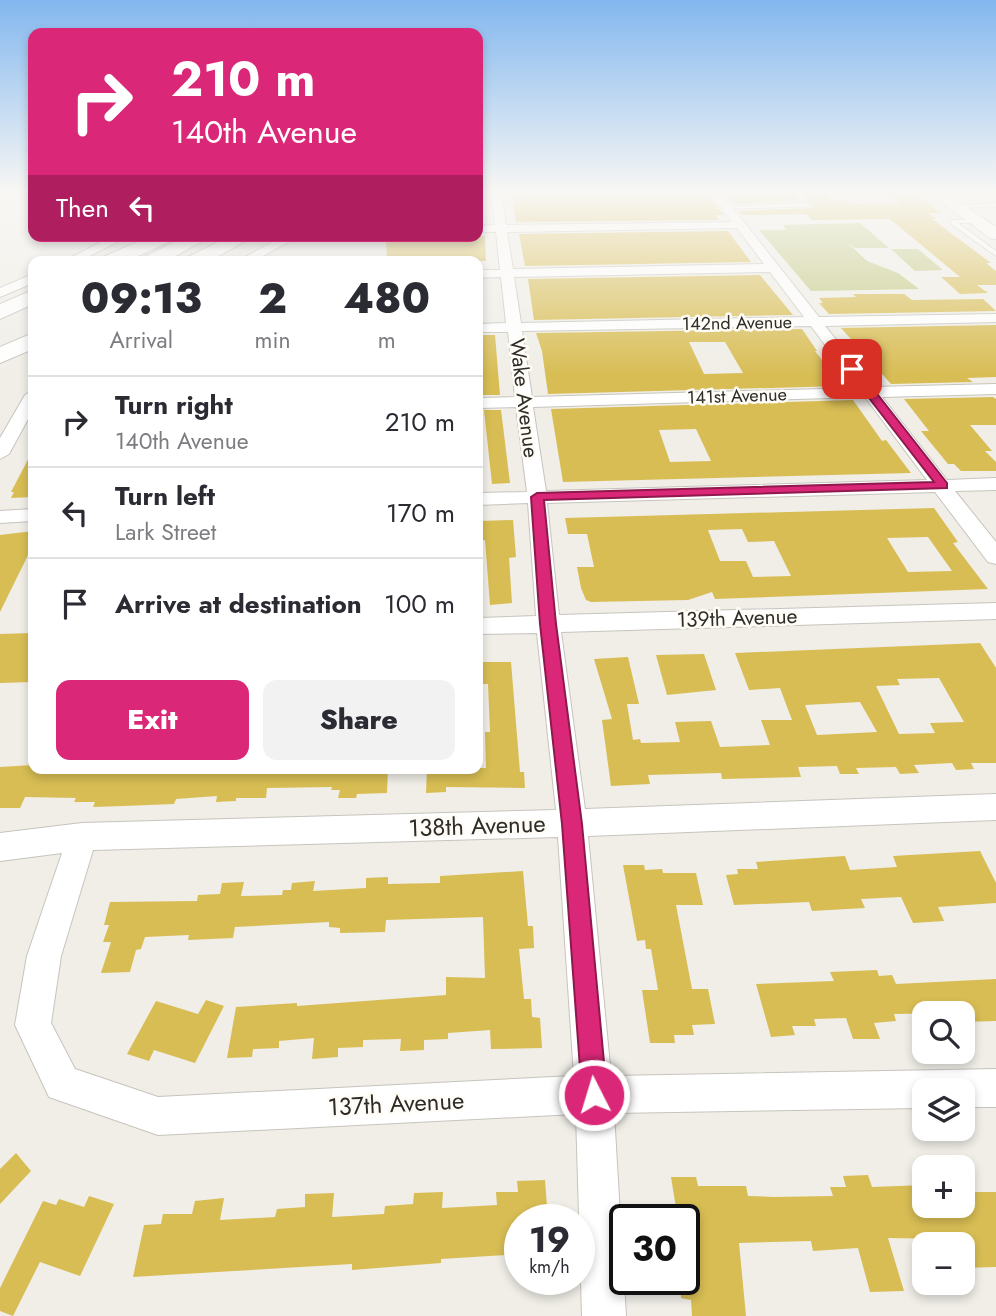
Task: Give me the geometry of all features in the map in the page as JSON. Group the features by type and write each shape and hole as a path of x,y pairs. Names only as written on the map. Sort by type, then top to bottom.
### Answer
{"highway":[{"path":"0,312 28,298"},
{"path":"0,333 28,319"},
{"path":"0,356 28,342"}],"street":[{"name":"Wake Avenue","path":"500,253 508,273 537,497 548,624 572,824 594,1095 604,1316"},
{"path":"764,253 996,557"},
{"path":"483,274 776,268"},
{"path":"0,293 28,280"},
{"name":"142nd Avenue","path":"483,328 996,318"},
{"name":"141st Avenue","path":"483,403 996,389"},
{"path":"0,454 28,404"},
{"path":"483,499 996,484"},
{"path":"0,517 28,516"},
{"name":"139th Avenue","path":"483,626 996,611"},
{"name":"138th Avenue","path":"0,847 82,837 572,824 996,807"},
{"name":"137th Avenue","path":"82,837 44,956 33,1025 62,1084 158,1116 594,1095 996,1088"}],"green space":[{"path":"779,253 859,253 867,261 898,273 919,289 811,291"},
{"path":"896,253 923,253 943,270 915,271"}],"building":[{"path":"387,253 486,253 486,261 483,261 483,256 387,256"},
{"path":"523,253 745,253 751,262 525,266"},
{"path":"932,253 978,253 991,263 986,263 996,271 996,285 977,285 988,293 960,294 941,277 960,277"},
{"path":"760,275 793,315 534,320 528,279"},
{"path":"853,294 904,294 912,300 983,299 996,311 829,314 819,303 823,303 819,298 856,297"},
{"path":"996,325 996,377 967,378 973,382 891,384 841,328"},
{"path":"802,329 842,386 548,394 542,351 536,333","holes":["689,342 725,342 743,373 704,374"]},
{"path":"483,335 495,335 500,395 483,395"},
{"path":"904,399 996,399 996,425 970,425 992,451 985,451 996,462 996,471 961,471 954,464 948,464 921,431 929,431"},
{"path":"853,400 882,441 886,440 911,473 563,482 551,409","holes":["696,429 711,461 670,462 659,430"]},
{"path":"484,410 501,410 510,483 492,484"},
{"path":"28,460 28,497 11,498 14,492 11,492"},
{"path":"934,508 958,542 953,543 988,589 715,599 712,592 688,600 591,602 586,600 581,588 577,567 594,567 587,534 568,534 565,518","holes":["742,529 748,542 774,541 791,576 753,577 746,561 720,561 708,530","928,537 952,571 908,572 887,538"]},
{"path":"513,520 516,557 509,558 512,603 490,605 483,521"},
{"path":"28,532 28,555 0,612 0,535"},
{"path":"28,633 28,682 0,683 0,634"},
{"path":"980,643 996,668 996,763 971,763 974,769 956,770 952,763 914,765 919,773 900,774 896,767 856,768 859,774 840,774 837,766 798,767 801,777 722,779 721,773 648,775 650,784 611,786 602,720 612,719 594,659 628,657 639,704 627,704 633,740 640,739 641,743 680,742 675,722 711,721 720,747 770,745 761,720 792,720 780,688 749,690 735,653","holes":["939,678 964,722 930,723 935,733 899,734 876,686 900,685 897,679","860,702 877,732 817,735 805,705"]},
{"path":"704,654 716,690 667,695 656,655"},
{"path":"483,662 511,662 520,772 524,772 525,788 446,787 446,792 426,793 427,774 483,774 483,768 486,768 485,732 490,732 488,684 483,684"},
{"path":"28,765 28,774 388,774 387,793 338,798 340,790 331,790 332,787 267,788 266,798 236,798 236,801 216,802 217,796 176,799 174,804 93,807 95,802 74,802 76,798 25,797 20,808 0,808 0,767"},
{"path":"980,851 996,883 996,903 938,907 944,921 913,923 901,897 861,899 865,908 812,911 809,902 734,905 726,875 738,874 737,869 758,869 756,862 845,856 850,870 897,867 893,856"},
{"path":"623,865 644,865 645,870 662,869 663,873 696,873 703,905 676,905 692,989 708,989 715,1024 692,1025 694,1035 674,1035 675,1043 650,1043 642,990 658,990 651,949 646,949 645,940 637,941"},
{"path":"523,871 528,926 533,926 534,948 519,949 524,999 531,999 532,1017 540,1018 542,1048 491,1049 490,1030 448,1033 448,1039 424,1040 424,1050 400,1051 401,1039 363,1040 363,1047 338,1048 338,1057 312,1059 314,1038 279,1041 279,1048 253,1049 252,1057 227,1058 236,1007 297,1003 297,1006 446,995 446,977 485,978 483,917 386,920 385,932 340,933 340,928 329,927 329,922 235,927 233,938 188,940 189,935 145,937 141,949 136,950 130,972 101,973 111,942 103,942 109,925 104,925 110,902 197,901 198,895 220,894 222,883 244,882 241,896 282,895 283,890 291,890 292,883 315,881 313,891 366,888 366,878 388,877 388,884 440,883 440,876"},
{"path":"877,970 879,976 892,975 896,984 996,979 996,1021 975,1022 975,1001 912,1001 912,1014 894,1014 896,1021 874,1023 880,1039 853,1039 846,1018 814,1019 816,1026 792,1026 795,1035 771,1037 756,984 834,981 830,972"},
{"path":"206,1000 224,1006 195,1063 154,1050 149,1061 127,1054 156,1001 198,1014"},
{"path":"16,1153 31,1171 0,1204 0,1169"},
{"path":"868,1175 872,1187 912,1185 912,1218 975,1218 975,1192 996,1192 996,1267 975,1268 975,1232 912,1232 912,1238 888,1238 904,1291 870,1292 858,1248 813,1251 811,1241 739,1243 746,1316 692,1316 691,1300 681,1298 681,1295 700,1295 700,1204 675,1204 671,1177 696,1177 698,1186 746,1186 748,1196 774,1197 833,1196 830,1187 846,1187 843,1176"},
{"path":"545,1180 547,1204 504,1204 504,1255 441,1259 441,1263 352,1270 352,1264 133,1277 144,1225 161,1224 163,1214 192,1214 195,1201 224,1198 220,1220 275,1217 277,1209 305,1207 305,1194 334,1193 332,1217 384,1214 385,1206 413,1204 414,1193 443,1192 442,1208 497,1205 496,1192 518,1192 517,1181"},
{"path":"89,1196 114,1204 80,1276 40,1262 13,1316 0,1311 0,1288 43,1201 56,1205 59,1199 84,1207"}],"route":[{"path":"594,1095 572,824 548,624 537,497 943,486 852,369"}]}
